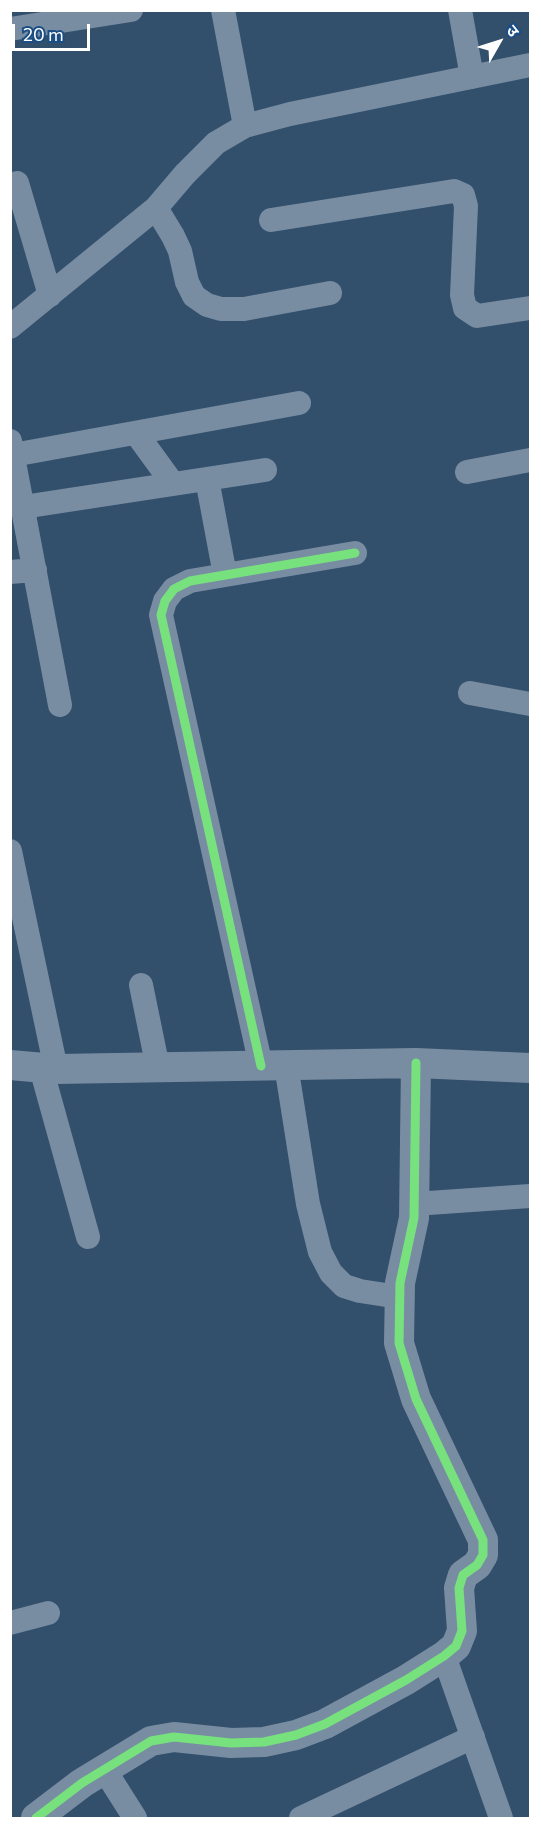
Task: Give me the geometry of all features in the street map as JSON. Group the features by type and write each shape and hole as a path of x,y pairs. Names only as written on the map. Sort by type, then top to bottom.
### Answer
{"street":[{"path":"10,29 131,10"},
{"path":"223,10 245,126"},
{"path":"460,10 472,77"},
{"path":"10,327 156,208 216,142 245,126 290,114 531,65"},
{"path":"17,183 50,295"},
{"path":"271,220 454,191 463,195 466,206 462,296 465,308 477,316 531,308"},
{"path":"156,208 180,251 187,282 194,296 207,305 221,309 244,309 330,293"},
{"path":"60,705 12,448 136,433 299,404"},
{"path":"136,433 173,484"},
{"path":"467,472 531,460"},
{"path":"23,507 265,470"},
{"path":"207,479 225,575"},
{"path":"355,553 190,581 174,589 165,601 161,615 320,1252 331,1273 344,1286 399,1297"},
{"path":"10,572 35,570"},
{"path":"470,693 531,704"},
{"path":"10,851 49,1068 88,1237"},
{"path":"141,985 158,1068"},
{"path":"36,1818 82,1783 151,1741 174,1737 231,1743 264,1743 296,1736 325,1724 406,1680 456,1646 462,1631 459,1588 463,1575 477,1565 483,1555 483,1540 416,1399 399,1343 399,1297 414,1204 416,1063"},
{"path":"10,1065 49,1068 158,1068 416,1063 531,1068"},
{"path":"414,1204 531,1196"},
{"path":"10,1623 48,1613"},
{"path":"444,1656 501,1818"},
{"path":"301,1818 473,1737"},
{"path":"104,1769 135,1818"}],"cycle path":[{"path":"261,1066 161,615 165,601 174,589 190,581 355,553"},
{"path":"36,1818 82,1783 151,1741 174,1737 231,1743 264,1742 296,1735 325,1724 406,1680 456,1646 462,1631 459,1588 463,1575 477,1565 483,1555 483,1540 416,1399 399,1343 400,1283 414,1218 416,1063"}]}
